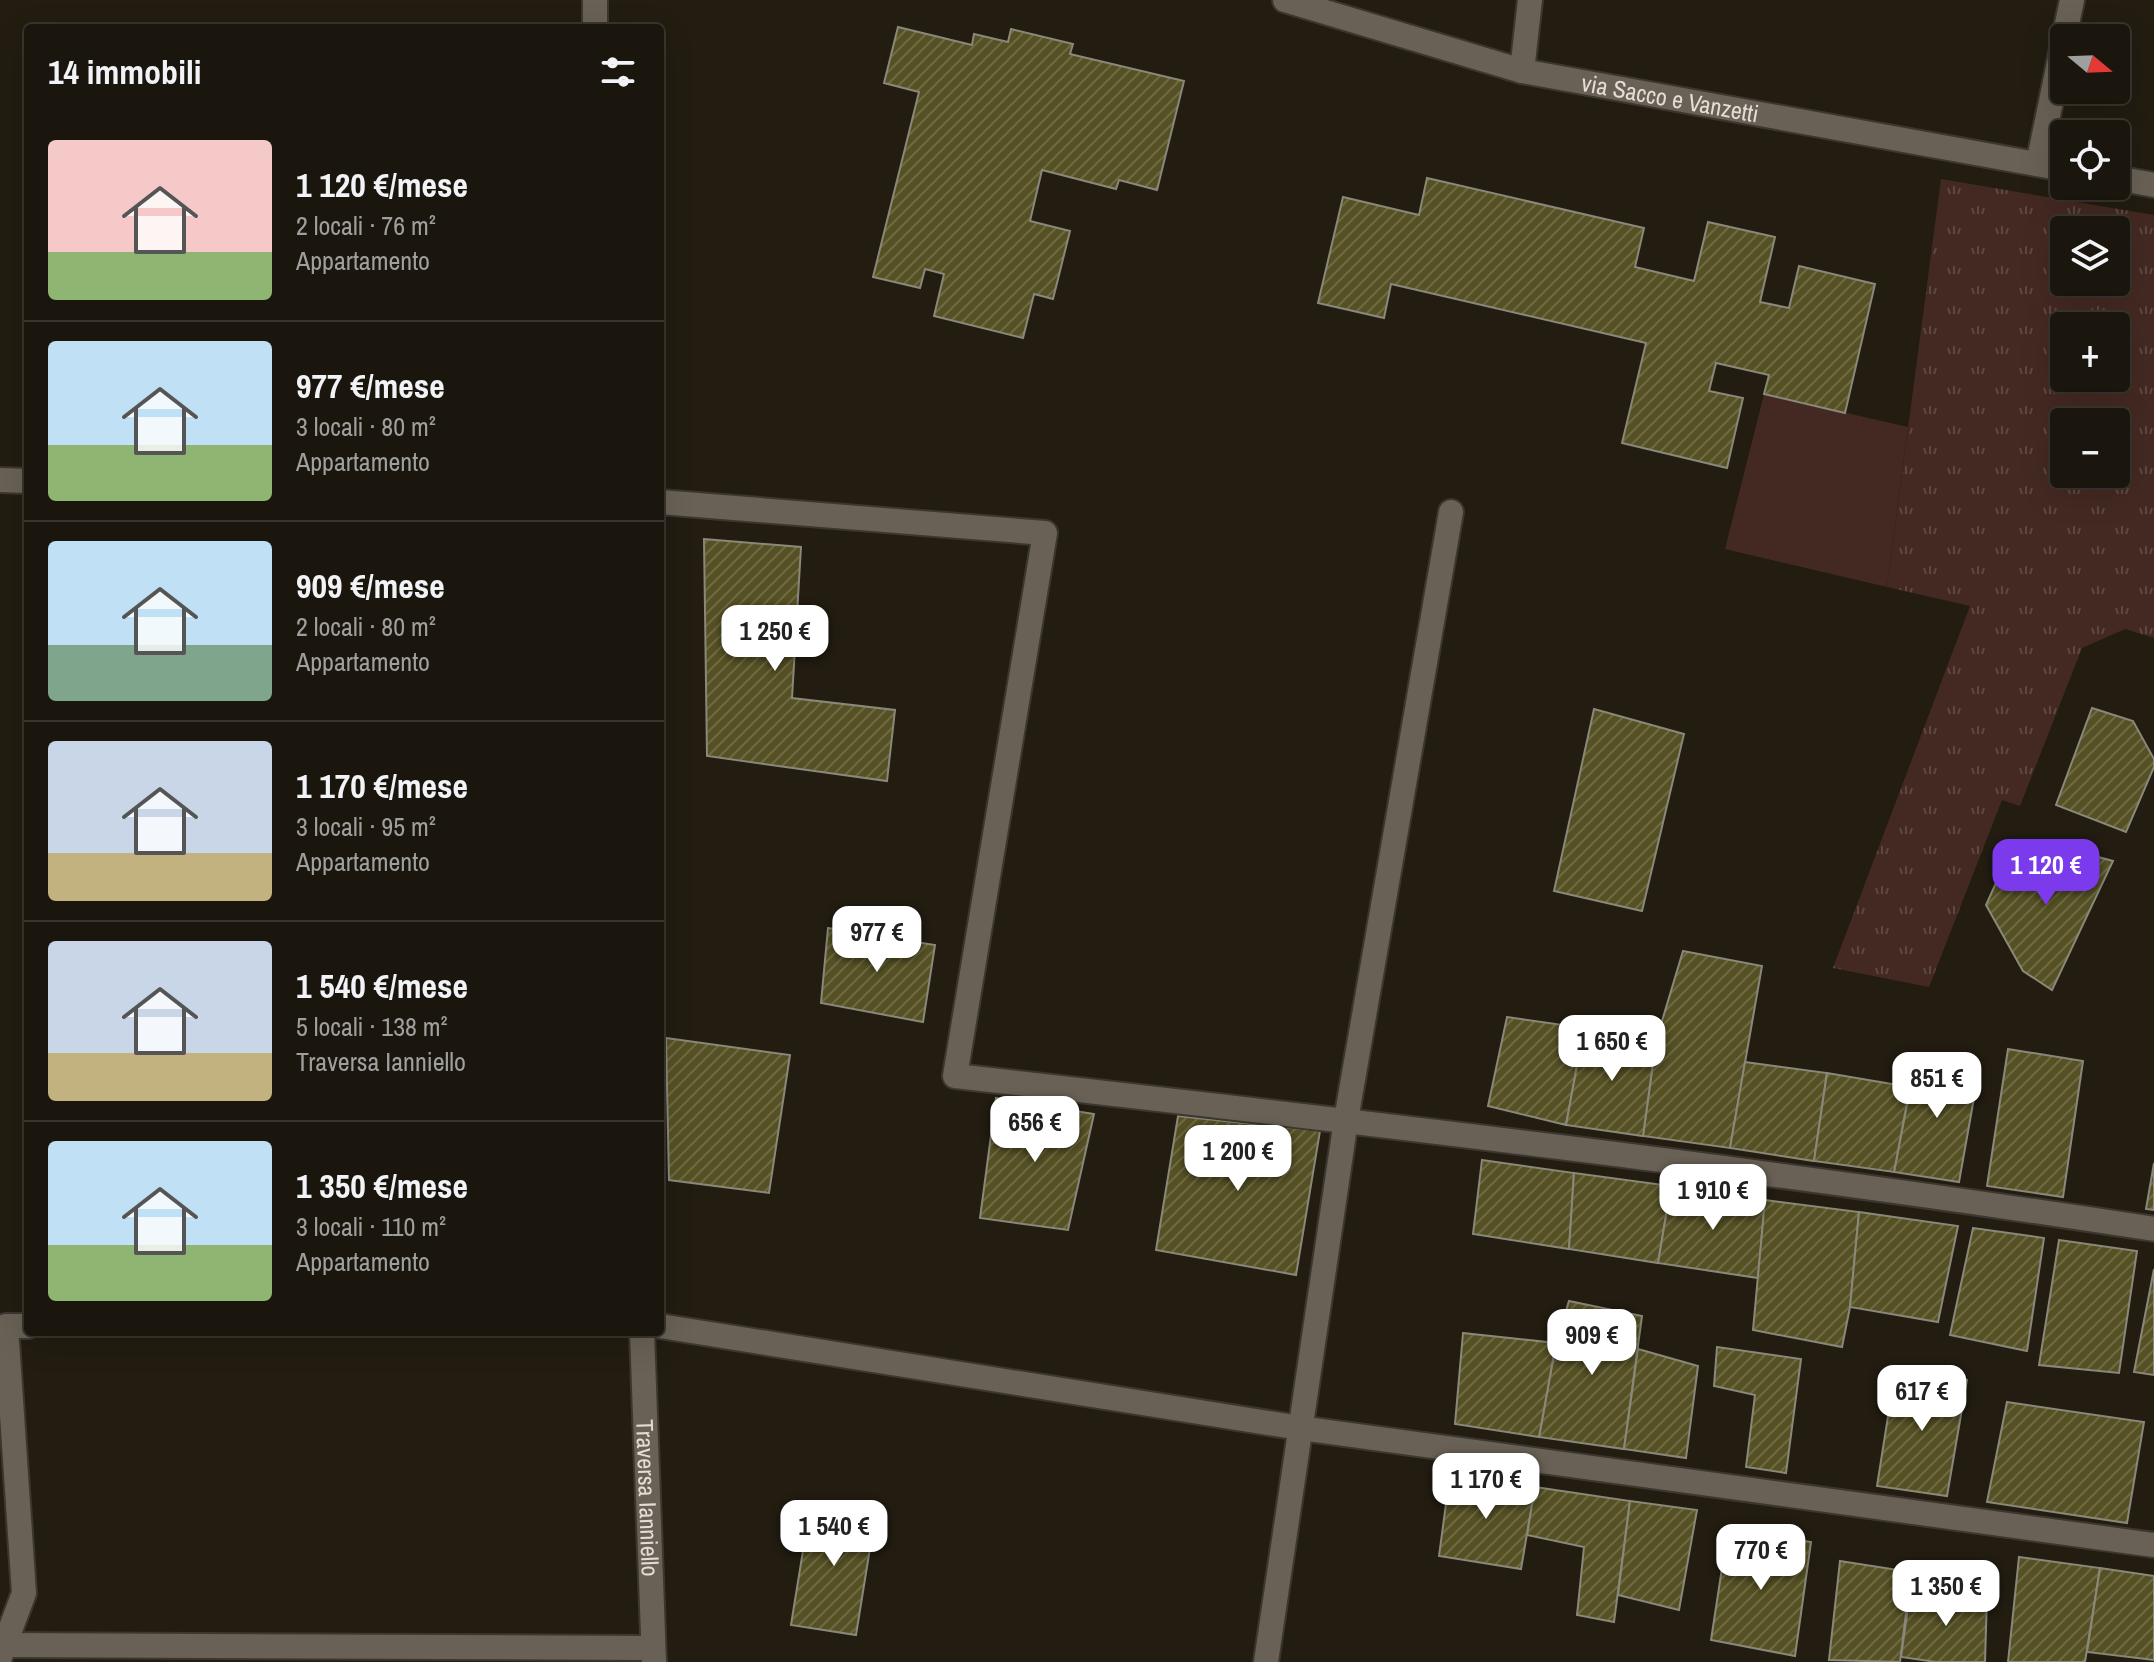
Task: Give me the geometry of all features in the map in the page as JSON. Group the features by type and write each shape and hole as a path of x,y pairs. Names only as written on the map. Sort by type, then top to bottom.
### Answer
{"street":[{"path":"595,0 595,24"},
{"name":"via Sacco e Vanzetti","path":"1285,0 1522,71 2050,166"},
{"path":"1522,71 1530,0"},
{"path":"2067,24 2072,0"},
{"path":"2038,164 2050,104"},
{"path":"2130,181 2154,185"},
{"path":"0,480 24,481"},
{"path":"664,502 1045,533 955,1076 1346,1120 1907,1191 2154,1229"},
{"path":"1266,1662 1346,1120 1451,512"},
{"path":"24,1326 6,1326 24,1593 3,1651 654,1655"},
{"path":"664,1327 1300,1428 2154,1545"},
{"name":"Traversa Ianniello","path":"642,1336 654,1655"}],"green space":[{"path":"1941,179 2050,197 2050,200 2154,215 2154,638 2125,629 2082,648 2020,806 2002,800 1929,987 1833,968 1970,606 1887,587"},
{"path":"1764,394 1908,427 1887,587 1725,549"}],"building":[{"path":"898,27 972,45 974,34 1008,42 1011,29 1073,44 1070,54 1184,81 1157,190 1119,180 1116,189 1042,170 1030,221 1070,231 1053,299 1034,294 1023,338 934,316 944,274 925,269 920,288 873,277 919,92 884,83"},
{"path":"1427,178 1644,228 1635,267 1694,281 1708,222 1775,237 1760,302 1789,308 1799,266 1875,284 1845,413 1764,394 1769,375 1716,363 1709,391 1743,398 1727,468 1622,443 1646,343 1391,284 1384,318 1318,303 1343,197 1419,215"},
{"path":"704,539 801,547 792,698 895,710 887,781 707,756"},
{"path":"2092,708 2133,721 2154,759 2154,767 2126,832 2056,805"},
{"path":"1594,709 1684,734 1642,911 1554,891"},
{"path":"2053,845 2113,861 2052,990 2023,971 1986,905 2011,850 2040,860"},
{"path":"828,928 935,945 923,1022 821,1003"},
{"path":"1683,951 1762,966 1730,1148 1643,1136 1656,1041"},
{"path":"1507,1017 1584,1028 1566,1125 1488,1106"},
{"path":"1584,1028 1656,1041 1643,1136 1566,1125"},
{"path":"666,1038 790,1055 769,1193 669,1180"},
{"path":"2008,1049 2083,1061 2063,1197 1987,1186"},
{"path":"1916,1057 1979,1070 1959,1182 1894,1172"},
{"path":"1745,1062 1827,1073 1814,1161 1730,1148"},
{"path":"1827,1073 1910,1087 1894,1172 1814,1161"},
{"path":"996,1098 1094,1114 1068,1230 980,1218"},
{"path":"1178,1116 1320,1131 1296,1275 1156,1250"},
{"path":"1482,1160 1574,1173 1569,1249 1473,1234"},
{"path":"2154,1163 2154,1210 2146,1209"},
{"path":"1574,1173 1671,1186 1658,1263 1569,1249"},
{"path":"1671,1186 1765,1200 1758,1278 1658,1263"},
{"path":"1765,1200 1859,1212 1850,1307 1842,1347 1753,1330"},
{"path":"1859,1212 1958,1226 1938,1322 1850,1307"},
{"path":"1973,1228 2044,1238 2027,1351 1950,1335"},
{"path":"2059,1240 2137,1251 2119,1373 2039,1365"},
{"path":"2154,1269 2154,1375 2134,1372"},
{"path":"1569,1301 1642,1316 1624,1449 1539,1437 1556,1343"},
{"path":"1463,1333 1556,1343 1539,1437 1455,1424"},
{"path":"1717,1347 1801,1359 1786,1473 1746,1467 1755,1395 1714,1386"},
{"path":"1638,1349 1698,1366 1686,1458 1624,1449"},
{"path":"1895,1372 1967,1380 1947,1496 1877,1486"},
{"path":"2007,1402 2144,1422 2127,1523 1987,1502"},
{"path":"1450,1474 1535,1487 1521,1569 1439,1556"},
{"path":"1535,1487 1630,1501 1614,1622 1577,1615 1584,1547 1527,1535"},
{"path":"811,1501 876,1511 856,1635 791,1625"},
{"path":"1630,1501 1697,1510 1679,1610 1618,1595"},
{"path":"1728,1529 1811,1542 1795,1656 1711,1640"},
{"path":"2019,1557 2100,1568 2085,1662 2008,1662"},
{"path":"1840,1561 1911,1572 1900,1662 1829,1660"},
{"path":"2100,1568 2154,1576 2154,1660 2087,1652"},
{"path":"1910,1593 1987,1596 1985,1662 1936,1662 1901,1657"}]}
